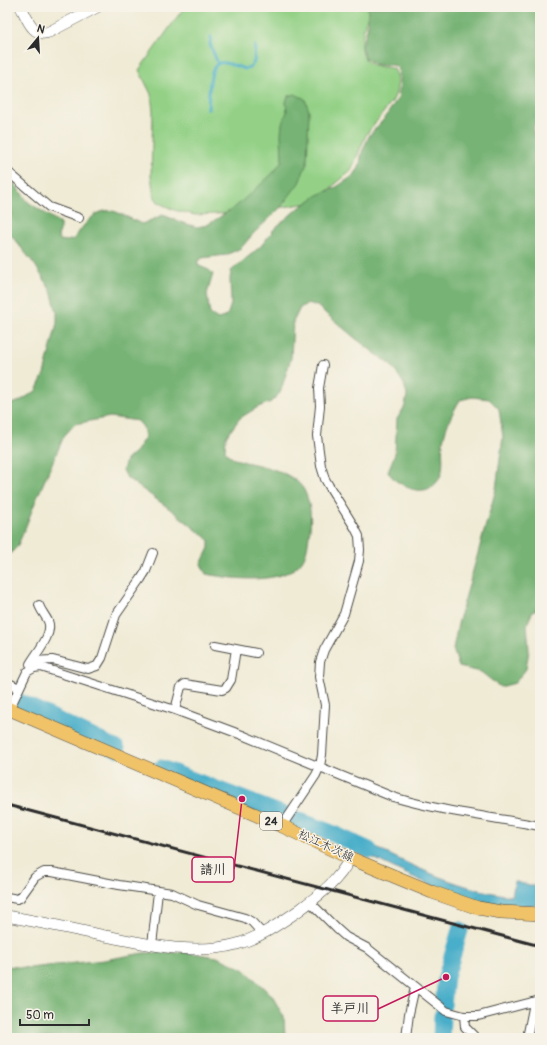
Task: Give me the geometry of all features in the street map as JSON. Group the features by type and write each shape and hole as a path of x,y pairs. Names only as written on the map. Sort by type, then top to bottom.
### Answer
{"main road":[{"name":"松江木次線","path":"8,711 284,823 350,858 432,892 478,908 501,912 540,914"}],"street":[{"path":"21,7 32,27 36,31 43,34 98,7"},
{"path":"7,172 49,207 79,218"},
{"path":"284,823 316,775 320,766 325,705 319,677 320,662 324,650 344,614 359,560 360,550 359,536 327,482 321,466 317,436 319,414 318,388 323,365"},
{"path":"32,661 53,660 88,669 97,666 102,658 116,615 144,575 153,553"},
{"path":"8,711 49,630 48,621 40,610 39,605"},
{"path":"215,645 256,653"},
{"path":"175,710 182,685 188,684 222,690 226,688 231,680 236,649"},
{"path":"27,672 34,668 46,668 175,710 320,766 393,797 446,810 540,826"},
{"path":"7,682 19,688"},
{"path":"7,916 152,945 184,949 217,948 237,944 262,933 310,902 338,878 350,858"},
{"path":"7,897 17,899 20,898 35,877 44,872 52,872 158,892 172,893 198,905 245,918 252,922 262,933"},
{"path":"152,945 158,892"},
{"path":"310,902 346,937 368,948 446,1011 464,1016 478,1016 536,1001"},
{"path":"406,1038 408,1014 415,987"},
{"path":"527,1038 533,1008 536,1001"},
{"path":"464,1016 465,1027 476,1038"}],"green space":[{"path":"188,7 370,7 362,39 363,55 367,61 373,65 394,69 398,82 396,93 393,100 366,135 351,171 314,202 254,212 195,215 174,210 159,203 154,196 151,176 153,111 151,94 139,70 183,9"},
{"path":"368,7 540,7 540,117 534,125 533,134 540,139 540,609 533,611 527,624 529,650 526,669 515,683 500,687 481,672 459,667 453,649 458,624 496,489 503,437 499,409 489,399 472,397 460,400 450,418 445,432 443,444 443,465 440,478 430,488 425,490 409,488 394,479 388,471 395,454 397,419 405,406 407,395 404,384 393,367 317,306 308,303 300,308 293,322 291,358 280,393 271,402 258,407 240,418 226,437 225,450 234,459 286,474 304,490 311,518 310,530 305,555 302,561 294,569 283,574 257,579 229,578 206,574 201,564 209,548 209,540 174,512 127,478 123,470 126,460 136,451 145,437 143,427 138,421 110,417 75,424 64,436 17,547 7,557 7,405 18,402 36,391 44,374 57,323 57,312 51,291 35,265 7,230 7,179 14,183 28,202 60,223 60,231 58,236 60,240 67,241 74,239 91,218 103,211 119,213 142,224 163,215 197,227 207,225 234,208 274,172 282,161 282,123 287,112 286,102 288,96 295,94 305,99 309,111 307,163 299,183 280,208 241,248 226,255 202,258 197,262 199,266 209,270 213,274 207,294 210,314 218,319 224,317 228,313 231,304 231,271 261,246 275,228 296,210 318,195 335,188 353,176 359,168 362,152 369,136 384,119 398,98 400,83 398,68 393,65 376,65 365,58 362,46 368,25"},
{"path":"185,952 217,957 244,969 272,996 284,1017 285,1038 7,1038 7,966 29,968 104,960 143,953"}],"water":[{"path":"351,835 429,873 470,887 512,896 515,881 540,887 540,905 500,904 476,900 426,883 346,845"}],"waterway":[{"path":"211,37 210,44 218,64"},
{"path":"208,109 211,77 215,66 219,63 224,63 232,64 245,69 251,66 254,62 255,46"},
{"path":"7,696 117,749"},
{"path":"161,768 329,832 369,850"},
{"path":"443,1005 446,977 460,930"},
{"path":"441,1038 442,1016"}],"railway":[{"path":"7,805 540,946"}],"place":[{"name":"請川","path":"242,799"},
{"name":"羊戸川","path":"446,977"}]}
